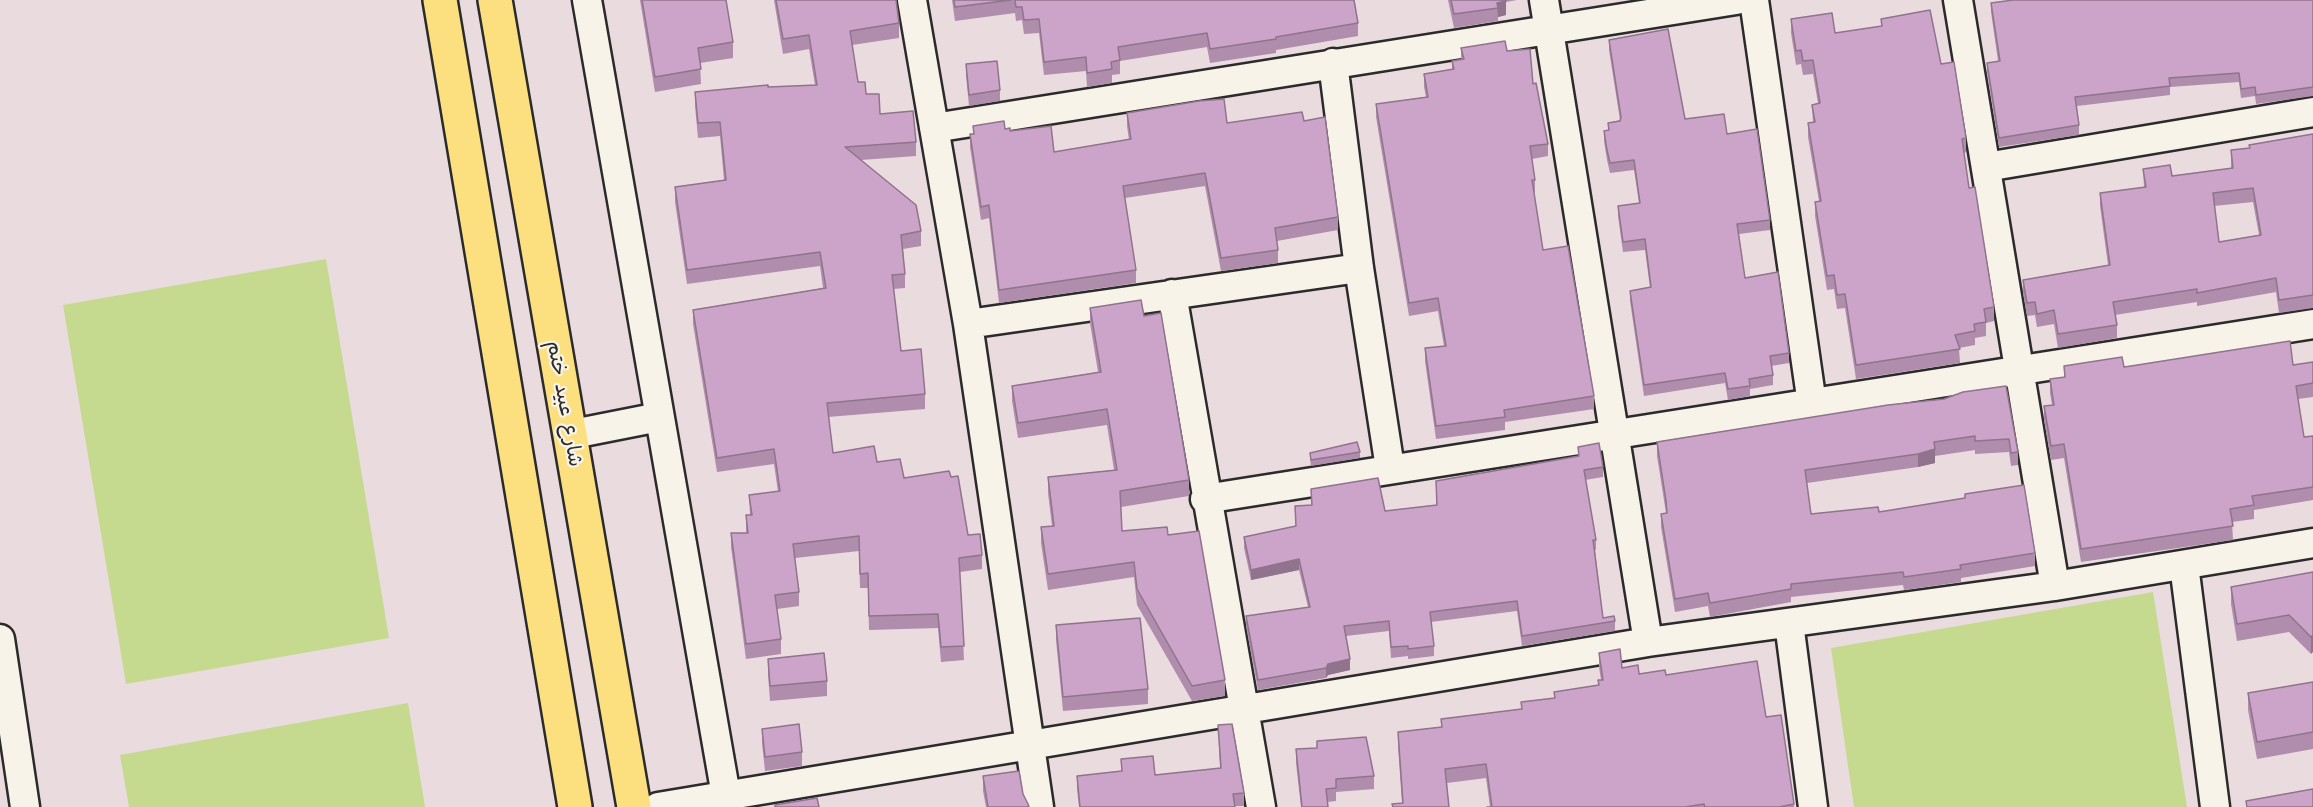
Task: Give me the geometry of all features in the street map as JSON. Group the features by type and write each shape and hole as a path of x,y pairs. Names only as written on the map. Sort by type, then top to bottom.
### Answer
{"main road":[{"path":"440,0 575,807"},
{"name":"شارع عبيد ختم","path":"495,0 568,435 634,807"}],"street":[{"path":"587,0 727,802"},
{"path":"912,0 968,324 1040,807"},
{"path":"1544,0 1647,642"},
{"path":"933,128 1736,0"},
{"path":"1754,0 1812,404"},
{"path":"1958,0 2055,586"},
{"path":"1333,63 1359,268 1390,468"},
{"path":"1986,167 2313,112"},
{"path":"968,324 1359,268"},
{"path":"1172,294 1205,499 1261,807"},
{"path":"1205,499 1390,468 1615,436 2021,372 2313,324"},
{"path":"568,435 659,417"},
{"path":"658,807 727,802 1242,708 1647,642 2055,586 2313,543"},
{"path":"2184,565 2216,807"},
{"path":"1789,623 1813,807"},
{"path":"2,657 25,807"}],"green space":[{"path":"326,259 389,638 126,684 63,305"},
{"path":"2153,592 2187,807 1854,807 1831,648"},
{"path":"408,703 425,807 129,807 120,755"}],"building":[{"path":"642,0 726,0 733,42 698,48 701,69 655,77"},
{"path":"776,0 896,0 899,23 850,31 858,82 865,82 866,94 879,94 880,114 913,111 916,142 845,147 916,205 921,231 901,235 905,274 892,275 901,351 921,349 925,394 827,403 833,453 874,446 877,462 900,459 904,478 949,471 951,477 958,476 968,535 980,534 982,555 959,558 964,646 941,647 938,614 869,616 868,573 860,574 859,536 793,544 799,592 775,595 781,639 746,644 731,533 748,533 746,515 752,515 749,495 780,491 774,449 717,458 693,310 826,288 820,252 687,270 675,187 726,180 720,122 698,123 695,92 768,85 768,87 817,85 809,35 783,39"},
{"path":"954,0 1011,0 955,7"},
{"path":"1015,0 1354,0 1358,23 1210,49 1207,33 1118,47 1120,60 1111,62 1112,69 1087,73 1086,57 1044,62 1039,19 1024,20 1022,7 1016,7"},
{"path":"1451,0 1506,1 1497,3 1498,8 1454,14"},
{"path":"2013,0 2313,0 2313,87 2256,95 2255,87 2241,89 2239,73 2169,78 2170,86 2075,97 2079,125 1999,138 1987,63 2000,61 1991,3"},
{"path":"1930,10 1941,64 1954,62 1966,138 1962,139 1969,188 1975,187 1994,307 1984,309 1986,322 1974,324 1975,331 1955,335 1960,349 1856,365 1845,294 1837,295 1834,275 1827,276 1815,202 1821,201 1808,123 1815,122 1812,105 1820,103 1813,60 1803,61 1801,50 1796,51 1791,19 1832,13 1835,33 1882,26 1881,19"},
{"path":"1668,29 1685,119 1724,114 1727,134 1757,129 1770,220 1737,224 1745,278 1778,272 1789,353 1770,356 1773,375 1749,379 1750,386 1728,389 1725,373 1644,385 1630,291 1651,287 1645,239 1623,242 1618,206 1640,203 1634,160 1610,163 1607,150 1604,131 1609,130 1608,123 1620,121 1621,117 1609,40"},
{"path":"1505,41 1507,51 1530,49 1533,84 1536,83 1548,144 1530,146 1535,180 1532,180 1543,250 1568,246 1594,396 1504,410 1505,417 1436,426 1425,348 1446,346 1438,298 1409,303 1376,104 1428,97 1424,74 1454,69 1452,61 1464,59 1461,48"},
{"path":"997,61 1000,90 969,95 966,64"},
{"path":"1224,99 1227,123 1302,112 1304,121 1325,117 1338,217 1275,228 1278,250 1221,258 1205,173 1123,186 1136,270 999,290 989,205 981,207 970,134 974,134 973,126 1004,121 1005,129 1010,128 1010,131 1051,126 1054,152 1131,139 1127,113"},
{"path":"2313,134 2313,295 2279,300 2276,278 2197,293 2197,289 2113,302 2117,325 2058,334 2054,310 2037,314 2035,302 2027,303 2023,280 2110,265 2100,193 2146,187 2143,169 2170,165 2172,176 2233,168 2231,150 2250,148 2249,145","holes":["2253,188 2261,235 2219,242 2213,193"]},
{"path":"1141,300 1144,316 1161,313 1189,480 1120,491 1122,531 1167,527 1168,535 1199,531 1225,680 1192,686 1137,589 1134,562 1048,574 1041,527 1054,526 1048,477 1117,470 1107,409 1018,423 1012,386 1101,372 1090,308"},
{"path":"2290,341 2293,365 2313,362 2313,383 2296,386 2304,437 2313,436 2313,487 2252,496 2254,505 2230,509 2233,526 2081,549 2064,444 2051,446 2044,406 2054,405 2050,379 2065,377 2064,366 2122,357 2124,367"},
{"path":"2006,386 2018,452 2011,453 2009,439 1975,441 1975,436 1934,442 1935,449 1918,454 1805,470 1811,514 1878,507 1879,512 1965,498 1965,494 2024,485 2035,553 1960,565 1961,569 1904,577 1903,572 1791,584 1791,589 1710,603 1708,593 1675,599 1661,514 1667,513 1657,442 1888,405 1944,399 1963,392"},
{"path":"1357,442 1360,452 1311,460 1310,453"},
{"path":"1599,443 1603,467 1584,470 1596,540 1593,540 1603,618 1614,616 1615,621 1522,636 1517,601 1430,612 1434,646 1408,649 1408,646 1391,647 1389,621 1344,626 1350,659 1328,664 1326,668 1258,680 1246,616 1310,607 1299,559 1251,570 1244,537 1296,526 1295,506 1312,505 1311,489 1378,478 1385,511 1437,505 1436,481 1579,456 1578,447"},
{"path":"2313,572 2313,635 2311,637 2289,615 2237,624 2231,587"},
{"path":"1140,618 1148,689 1063,697 1056,625"},
{"path":"1620,649 1622,668 1638,665 1639,674 1665,670 1666,675 1757,661 1766,717 1781,715 1794,804 1779,807 1705,807 1704,804 1685,807 1492,807 1486,764 1445,769 1449,807 1393,807 1392,804 1403,803 1398,732 1442,727 1441,719 1522,709 1521,702 1555,698 1554,692 1599,685 1598,680 1603,680 1599,653"},
{"path":"824,653 827,681 770,686 768,659"},
{"path":"2313,682 2313,732 2257,742 2248,693"},
{"path":"799,724 802,752 765,757 762,729"},
{"path":"1232,724 1244,793 1233,794 1235,807 1080,807 1077,776 1122,771 1121,759 1153,756 1155,775 1221,768 1218,725"},
{"path":"1366,737 1374,776 1336,779 1336,788 1326,789 1328,807 1302,807 1296,749 1317,748 1317,741"},
{"path":"1019,771 1023,794 1029,807 988,807 983,776"},
{"path":"2313,789 2313,807 2247,807 2246,801"},
{"path":"817,798 819,807 775,807 775,805"}]}
